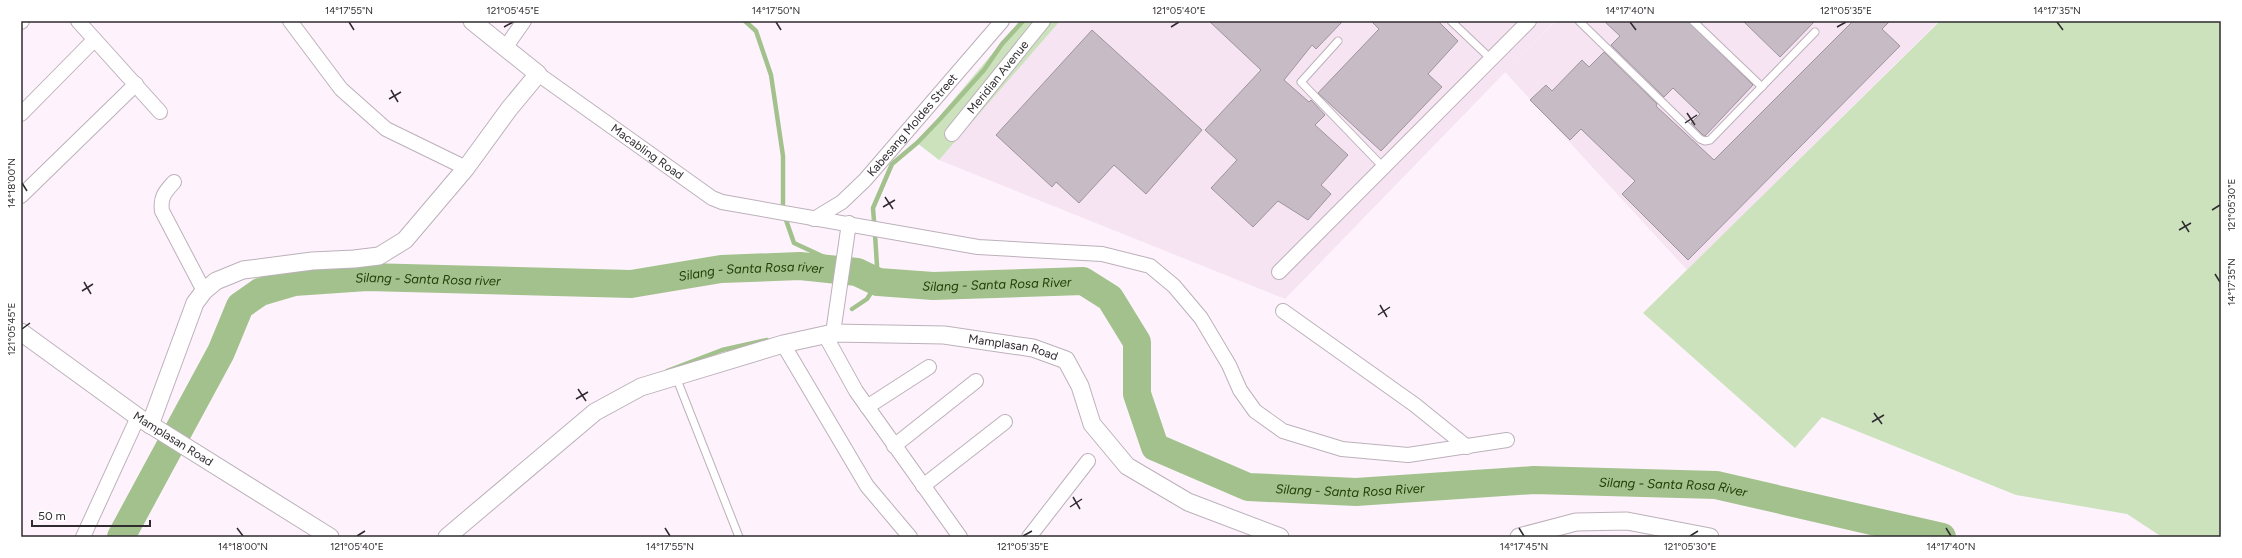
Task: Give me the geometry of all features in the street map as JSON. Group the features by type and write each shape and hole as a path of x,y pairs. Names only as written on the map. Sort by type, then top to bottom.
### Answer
{"street":[{"path":"78,21 160,112"},
{"path":"290,21 341,89 386,129 466,168"},
{"name":"Macabling Road","path":"472,21 538,74 712,198 736,205 814,219 849,223 978,247 1102,254 1150,266 1174,286 1201,318 1229,365 1240,390 1255,411 1283,431 1342,449 1401,454 1467,447 1508,440"},
{"path":"505,48 524,21"},
{"name":"Kabesang Moldes Street","path":"814,219 842,202 865,180 1002,21"},
{"name":"Meridian Avenue","path":"952,134 1043,21"},
{"path":"1279,272 1529,21"},
{"path":"21,114 94,40"},
{"path":"83,537 144,421 195,303 204,291 216,281 243,270 312,261 379,256 405,240 466,168 508,109 538,74"},
{"path":"21,196 136,84"},
{"path":"174,182 162,196 162,211 204,291"},
{"path":"849,223 839,293 829,334 856,391 960,537"},
{"path":"1283,311 1415,405 1467,447"},
{"name":"Mamplasan Road","path":"21,332 144,421 204,460 330,537"},
{"name":"Mamplasan Road","path":"447,537 595,412 641,387 783,344 829,334 944,335 1033,348 1066,360 1080,386 1092,424 1127,466 1188,502 1280,537"},
{"path":"783,344 867,486 910,537"},
{"path":"867,407 929,367"},
{"path":"894,446 976,381"},
{"path":"923,486 1005,422"},
{"path":"1029,537 1088,461"},
{"path":"1519,537 1576,522 1627,522 1710,537"}],"lane":[{"path":"1451,21 1491,59"},
{"path":"1693,21 1762,87"},
{"path":"1582,22 1700,139 1705,141 1710,140 1815,32"},
{"path":"1338,41 1301,82 1383,167"},
{"path":"676,377 739,537"}],"shaded area":[{"path":"1060,21 1555,21 1285,299 939,160"},
{"path":"1556,21 1939,21 1687,270 1505,72"}],"green space":[{"path":"1020,21 1060,21 939,160 917,143"},
{"path":"1940,21 2221,21 2221,537 2162,537 2127,514 2016,495 1822,417 1795,448 1643,313"}],"building":[{"path":"1209,21 1343,21 1316,49 1312,45 1284,80 1309,102 1311,100 1325,115 1315,125 1348,155 1321,185 1331,194 1308,220 1278,201 1253,227 1211,188 1237,160 1205,130 1261,70"},
{"path":"1371,21 1438,21 1458,41 1428,74 1442,87 1381,151 1318,93 1379,29"},
{"path":"1604,21 1688,21 1753,85 1705,136 1691,123 1700,114 1673,88 1664,97 1611,45 1620,36"},
{"path":"1743,21 1815,21 1780,57"},
{"path":"1853,21 1890,21 1882,29 1900,46 1688,260 1622,194 1635,181 1581,129 1570,140 1530,100 1546,85 1552,91 1582,60 1589,67 1604,52 1657,104 1656,106 1714,160"},
{"path":"1092,30 1202,130 1146,194 1114,165 1079,203 1056,182 1052,187 996,135"}],"waterway":[{"path":"745,21 756,31 771,75 783,156 783,204"},
{"path":"874,221 873,208 892,164 917,143 940,119 984,70 1002,44 1023,21"},
{"name":"Silang - Santa Rosa river","path":"786,220 794,243 878,282"},
{"path":"852,309 867,299 878,282 875,234"},
{"name":"Silang - Santa Rosa River","path":"121,537 221,352 240,306 260,292 294,282 367,277 631,284 721,269 800,266 857,272 878,282 933,286 1083,281 1110,298 1137,342 1137,394 1155,447 1248,487 1356,492 1534,480 1716,485 1942,537"},
{"path":"667,371 722,350 767,340"}]}
